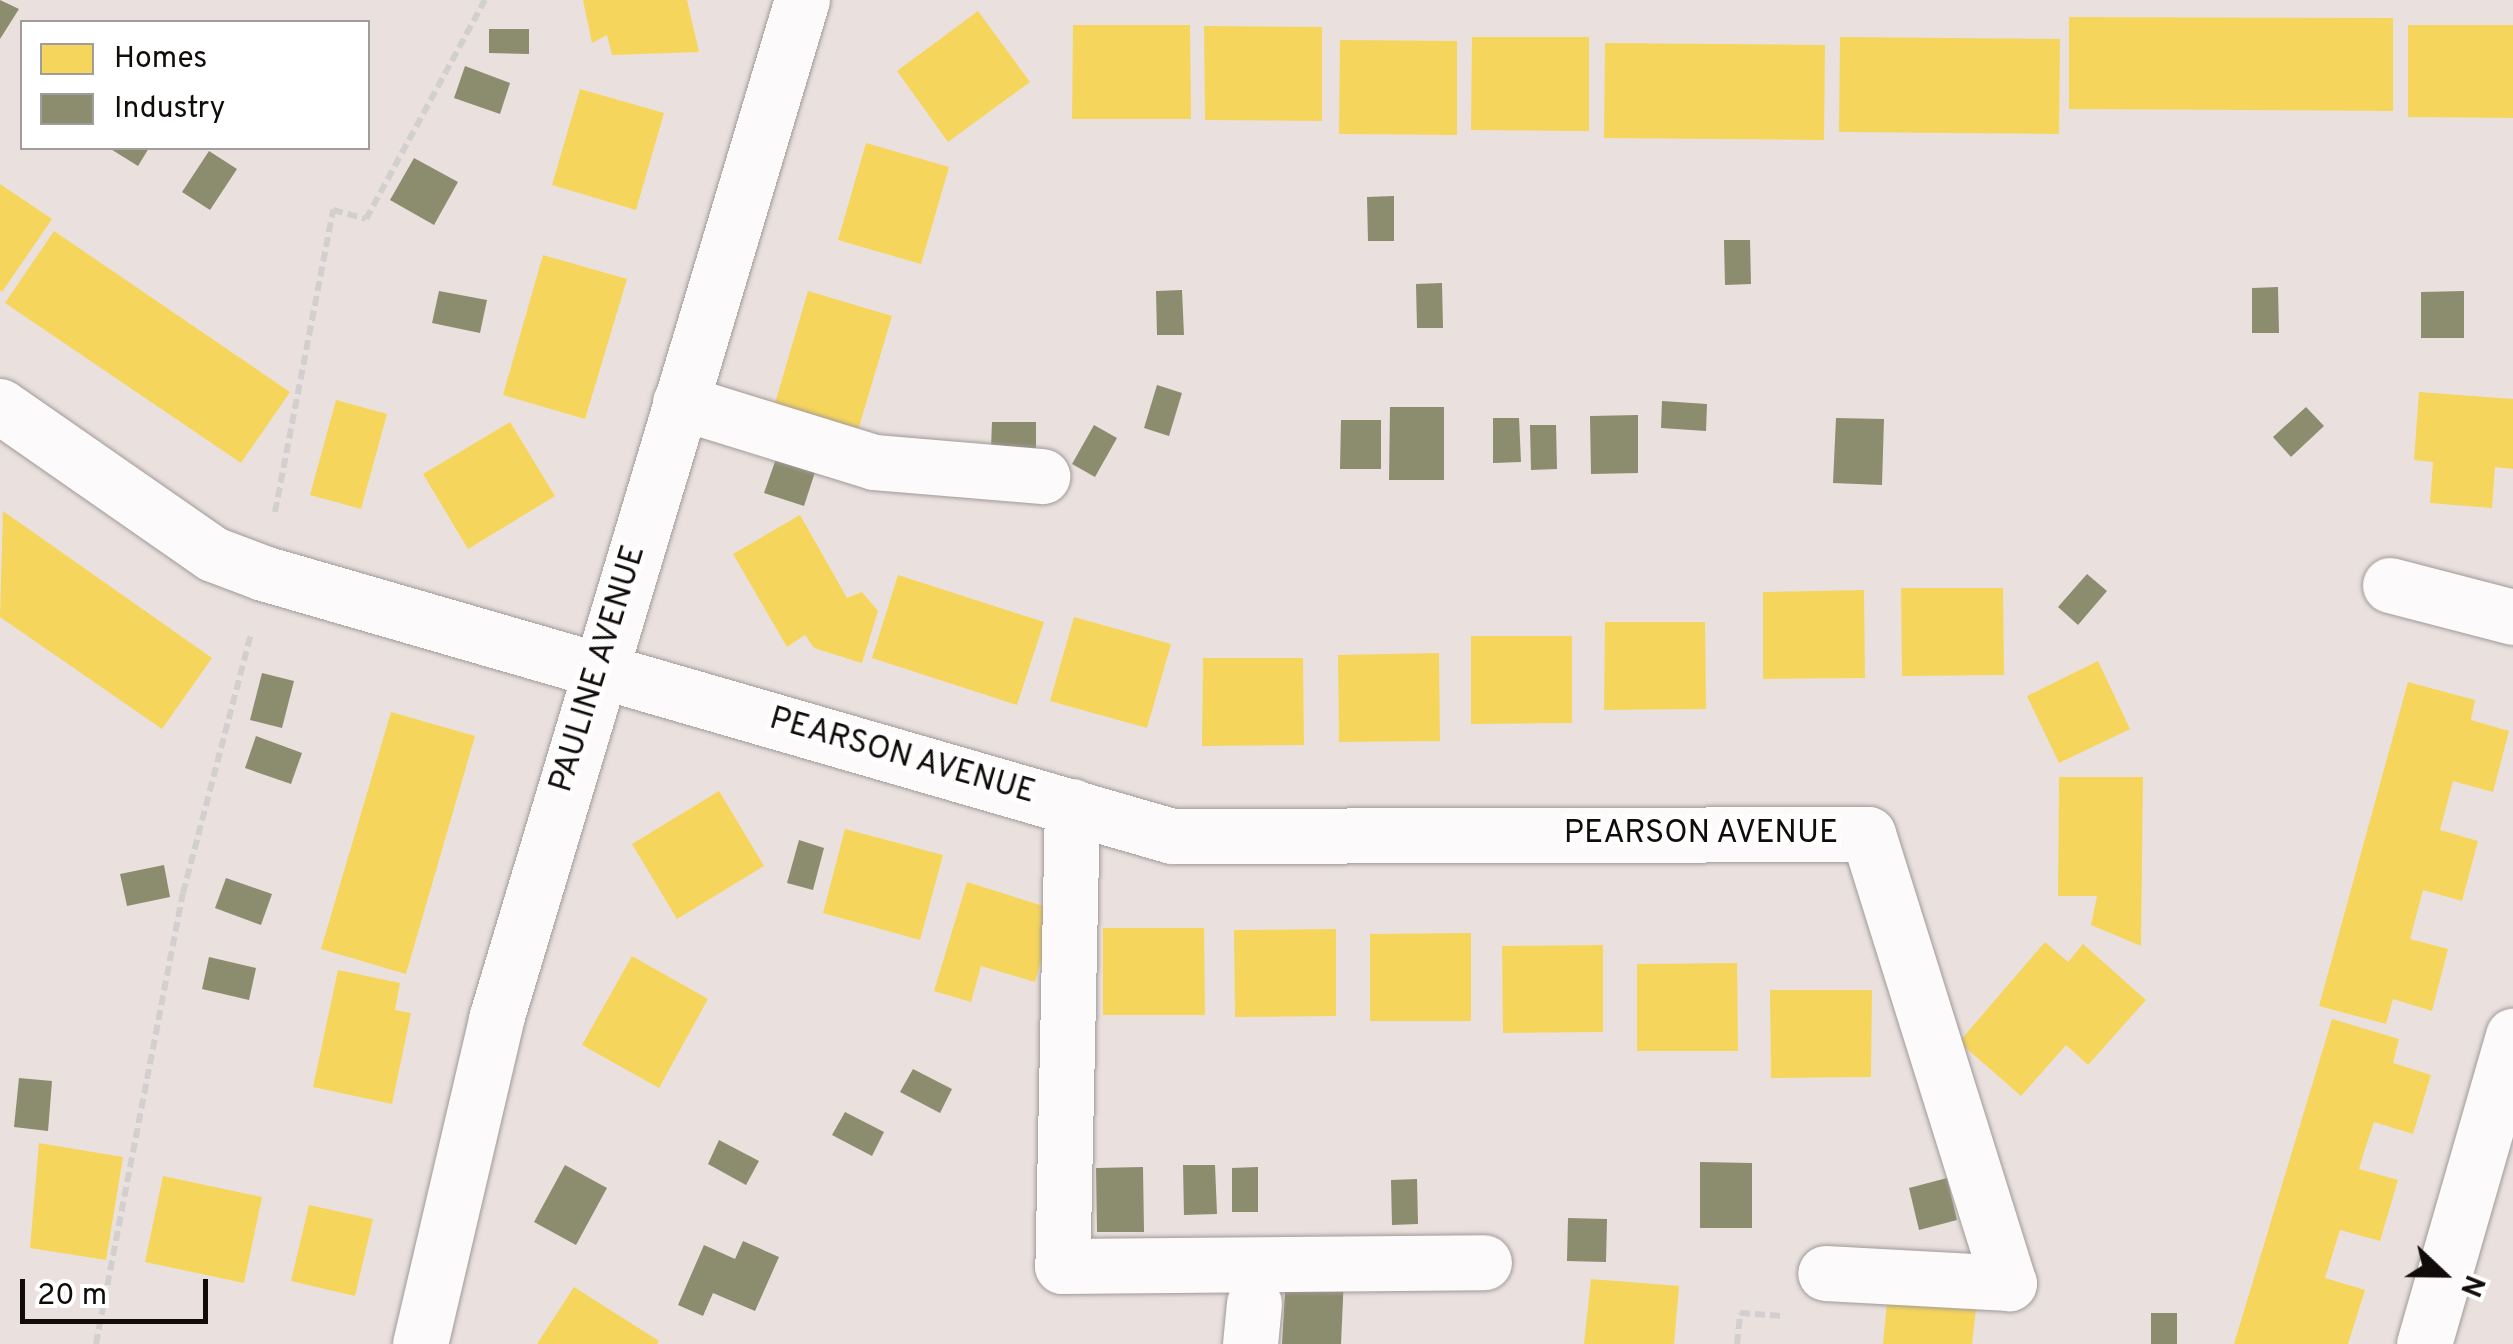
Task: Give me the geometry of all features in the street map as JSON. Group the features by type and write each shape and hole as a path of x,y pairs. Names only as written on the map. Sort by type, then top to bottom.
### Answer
{"street":[{"name":"PAULINE AVENUE","path":"420,1344 496,1018 802,0"},
{"path":"680,402 874,462 1042,476"},
{"name":"PEARSON AVENUE","path":"0,406 213,554 263,573 1172,836 1868,834 2009,1283 1825,1273"},
{"path":"2390,585 2513,617"},
{"path":"1072,806 1062,1266 1484,1262"},
{"path":"2424,1344 2503,1106 2513,1036"}],"path":[{"path":"96,1344 183,893 263,573 332,210 366,219 485,0"},
{"path":"1737,1344 1740,1313 1791,1317"}],"building: Homes":[{"path":"583,0 687,0 699,52 612,55 607,35 592,43"},
{"path":"978,11 1030,82 948,142 897,71"},
{"path":"2069,17 2393,18 2393,111 2069,109"},
{"path":"1073,25 1190,25 1191,119 1072,119"},
{"path":"2408,25 2513,25 2513,118 2408,117"},
{"path":"1204,26 1322,27 1322,121 1205,120"},
{"path":"1472,37 1589,37 1589,131 1471,130"},
{"path":"1840,37 2060,39 2059,134 1839,132"},
{"path":"1340,40 1457,41 1457,135 1339,134"},
{"path":"1605,43 1825,45 1824,140 1604,138"},
{"path":"580,89 664,113 636,210 552,185"},
{"path":"866,143 949,167 921,264 838,240"},
{"path":"0,184 52,219 2,292 0,290"},
{"path":"54,231 290,392 241,463 5,303"},
{"path":"543,255 627,279 585,419 503,395"},
{"path":"808,291 892,316 856,437 773,410"},
{"path":"2419,392 2513,399 2513,469 2495,467 2492,508 2430,503 2433,462 2414,460"},
{"path":"336,400 387,414 361,509 310,495"},
{"path":"510,422 555,496 468,549 423,474"},
{"path":"3,511 212,658 162,729 0,617"},
{"path":"800,515 847,598 862,592 878,611 862,663 814,648 805,635 787,647 733,554"},
{"path":"898,575 1044,622 1017,705 872,658"},
{"path":"1901,588 2003,588 2004,675 1902,676"},
{"path":"1864,590 1865,678 1763,679 1763,592"},
{"path":"1074,617 1171,644 1147,728 1050,701"},
{"path":"1605,622 1705,622 1706,709 1604,710"},
{"path":"1471,636 1572,636 1572,723 1471,724"},
{"path":"1439,653 1440,741 1339,742 1338,655"},
{"path":"1203,658 1303,658 1304,745 1202,746"},
{"path":"2098,661 2130,729 2059,763 2027,696"},
{"path":"2408,682 2475,700 2471,720 2509,731 2493,792 2453,781 2440,830 2478,841 2462,901 2423,890 2410,939 2448,949 2432,1011 2393,999 2386,1024 2319,1006"},
{"path":"391,712 475,736 406,974 321,949"},
{"path":"2059,777 2143,777 2141,946 2091,925 2097,896 2058,896"},
{"path":"719,791 764,866 677,919 632,844"},
{"path":"845,829 943,855 920,940 823,913"},
{"path":"967,882 1056,910 1035,982 981,966 971,1002 934,991"},
{"path":"1103,928 1204,928 1205,1015 1103,1015"},
{"path":"1336,929 1336,1016 1235,1017 1234,930"},
{"path":"1471,933 1471,1021 1370,1021 1370,934"},
{"path":"2045,942 2068,962 2083,944 2146,1000 2088,1065 2066,1045 2021,1096 1959,1042"},
{"path":"1603,945 1603,1032 1503,1033 1502,946"},
{"path":"632,956 708,999 659,1088 582,1045"},
{"path":"1737,963 1738,1051 1637,1051 1637,964"},
{"path":"338,970 400,983 395,1010 411,1013 392,1104 313,1087"},
{"path":"1770,990 1872,990 1871,1077 1771,1078"},
{"path":"2332,1019 2399,1039 2393,1063 2431,1075 2413,1134 2374,1122 2365,1149 2359,1169 2398,1180 2380,1241 2340,1230 2325,1278 2365,1290 2348,1344 2234,1344"},
{"path":"39,1143 123,1157 106,1260 30,1248"},
{"path":"163,1176 262,1197 244,1283 145,1262"},
{"path":"309,1205 373,1219 355,1296 291,1281"},
{"path":"1591,1279 1679,1286 1674,1344 1584,1344"},
{"path":"574,1287 659,1341 537,1344"},
{"path":"1887,1302 1976,1309 1972,1344 1883,1344"}],"building: Industry":[{"path":"0,0 19,9 0,39"},
{"path":"489,29 529,29 529,54 489,53"},
{"path":"465,66 510,83 500,114 454,98"},
{"path":"112,150 148,150 138,166"},
{"path":"209,151 237,169 210,210 182,192"},
{"path":"414,158 458,182 434,225 390,200"},
{"path":"1394,196 1394,241 1368,241 1367,197"},
{"path":"1724,240 1750,240 1751,284 1725,285"},
{"path":"1442,283 1443,328 1417,328 1416,284"},
{"path":"2278,287 2279,333 2252,333 2252,288"},
{"path":"1182,290 1184,335 1157,335 1156,291"},
{"path":"439,291 487,300 480,333 432,323"},
{"path":"2464,291 2464,338 2421,338 2421,292"},
{"path":"1157,385 1182,393 1169,436 1144,428"},
{"path":"1662,401 1707,404 1706,431 1661,428"},
{"path":"1390,407 1444,407 1444,480 1389,480"},
{"path":"2306,407 2324,426 2291,457 2273,437"},
{"path":"1638,415 1638,473 1591,474 1590,416"},
{"path":"1493,418 1519,418 1521,462 1493,463"},
{"path":"1836,418 1884,419 1882,485 1833,483"},
{"path":"1341,420 1381,420 1381,469 1340,469"},
{"path":"992,422 1036,422 1036,448 991,448"},
{"path":"1094,425 1117,438 1095,477 1072,464"},
{"path":"1530,425 1556,425 1557,469 1531,470"},
{"path":"778,453 817,466 804,506 764,493"},
{"path":"2087,574 2107,591 2078,625 2058,607"},
{"path":"262,673 294,681 282,728 250,720"},
{"path":"256,736 302,753 291,784 245,768"},
{"path":"799,840 824,848 813,890 787,883"},
{"path":"164,865 170,897 127,906 120,874"},
{"path":"226,878 272,894 261,925 215,908"},
{"path":"209,957 256,968 249,1000 202,989"},
{"path":"913,1069 952,1089 940,1113 900,1092"},
{"path":"19,1078 52,1081 48,1131 14,1127"},
{"path":"845,1112 884,1132 872,1156 832,1135"},
{"path":"719,1140 759,1161 746,1185 708,1164"},
{"path":"1700,1162 1752,1163 1752,1228 1700,1228"},
{"path":"565,1165 607,1188 576,1245 534,1222"},
{"path":"1183,1165 1215,1165 1217,1214 1184,1215"},
{"path":"1143,1167 1144,1232 1097,1232 1096,1168"},
{"path":"1258,1167 1258,1212 1232,1212 1232,1168"},
{"path":"1947,1178 1957,1220 1919,1230 1909,1188"},
{"path":"1417,1179 1418,1224 1392,1225 1391,1180"},
{"path":"1568,1218 1607,1219 1606,1262 1567,1261"},
{"path":"743,1241 779,1257 755,1311 713,1293 703,1316 678,1305 704,1245 735,1259"},
{"path":"1286,1274 1344,1276 1341,1344 1282,1344"},
{"path":"2151,1313 2177,1313 2177,1344 2151,1344"}]}
